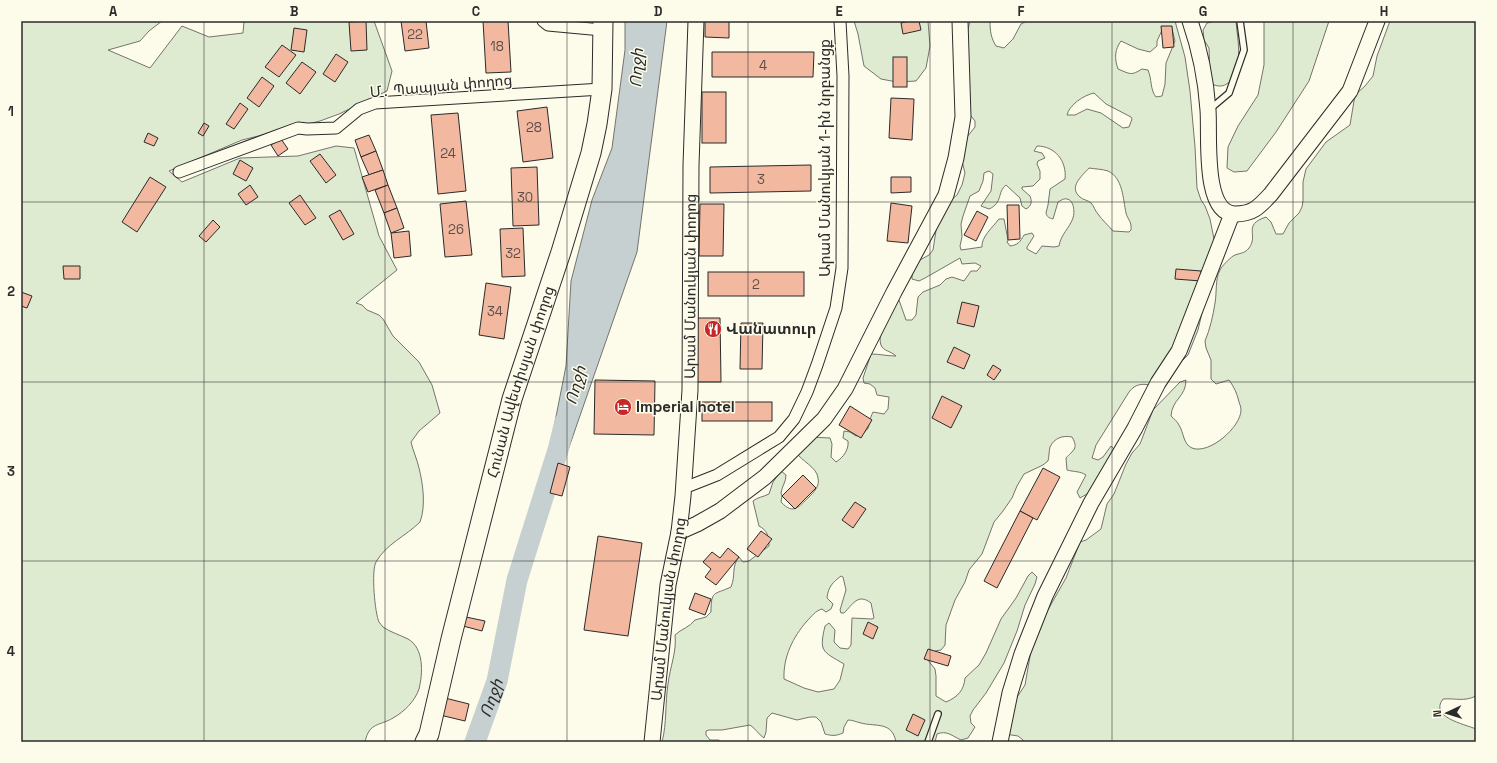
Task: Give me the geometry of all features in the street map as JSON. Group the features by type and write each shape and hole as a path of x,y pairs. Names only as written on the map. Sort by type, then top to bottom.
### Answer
{"highway":[{"name":"Հունան Ավետիսյան փողոց","path":"425,742 429,734 512,399 591,153 602,89 603,26"}],"street":[{"path":"543,21 548,25 603,26"},
{"name":"Արամ Մանուկյան փողոց","path":"652,742 668,585 679,532 684,488 690,390 691,165 696,21"},
{"name":"Արամ Մանուկյան 1-ին նրբանցք","path":"684,488 717,475 779,437 794,419 807,392 817,365 836,308 842,268 843,76 840,21"},
{"path":"679,532 720,511 765,477 824,419 845,389 894,292 946,195 956,158 963,118 960,21"},
{"path":"1190,21 1202,64 1208,110 1210,177 1215,198 1220,207 1232,214 1251,212 1271,194 1350,91 1377,21"},
{"name":"Մ․ Պապյան փողոց","path":"179,172 298,128 307,130 336,128 359,109 375,103 602,89"},
{"path":"1000,742 1010,693 1022,654 1045,596 1091,503 1135,428 1158,383 1179,351 1232,214"}],"lane":[{"path":"1208,110 1229,93 1242,57 1244,50 1240,21"},
{"path":"928,742 938,714"}],"green space":[{"path":"21,21 162,21 149,31 140,41 108,50 150,68 182,26 209,37 243,33 244,21 374,21 392,71 387,91 339,114 320,121 242,140 169,171 182,182 240,158 298,156 336,146 354,148 379,236 397,270 356,303 379,315 393,336 419,362 432,385 440,413 419,431 411,442 423,488 423,509 420,522 385,550 376,562 374,574 375,602 379,622 386,629 408,639 413,643 420,655 421,676 419,689 409,706 397,716 372,728 369,731 365,742 21,742"},
{"path":"854,21 928,21 930,46 926,68 916,81 897,82 881,79 864,66"},
{"path":"970,21 990,21 991,34 994,43 996,46 1004,48 1013,39 1021,24 1027,21 1175,21 1185,57 1190,91 1197,188 1210,219 1214,239 1206,296 1198,330 1188,355 1183,360 1176,362 1152,385 1139,385 1134,387 1129,392 1096,445 1092,458 1098,460 1103,457 1111,446 1116,451 1101,478 1092,490 1080,498 1077,492 1086,475 1067,470 1066,458 1073,451 1075,444 1072,437 1065,436 1054,441 1050,447 1048,461 1024,474 1012,498 994,522 982,554 969,570 965,582 955,600 946,625 945,645 941,650 935,651 927,659 935,669 936,696 946,702 954,698 962,690 965,678 979,665 1001,619 1016,598 1028,576 1032,572 1037,577 1004,663 970,716 971,723 975,727 968,738 961,740 949,734 941,733 937,734 935,742 896,742 891,731 883,726 859,723 851,720 848,720 844,727 843,733 830,735 825,734 821,722 816,717 797,720 772,713 767,718 764,738 750,725 706,731 706,735 710,740 719,740 721,742 662,742 665,728 666,698 675,647 675,635 695,620 706,617 711,612 712,600 715,594 731,587 735,564 739,557 743,562 749,561 769,546 767,534 764,529 759,526 753,501 769,494 773,482 781,471 786,475 781,493 781,502 793,509 799,506 815,491 818,481 817,474 812,467 796,452 811,437 830,438 832,444 831,457 836,462 844,455 848,447 848,441 843,438 844,431 850,432 856,436 862,434 869,427 873,412 884,414 888,409 889,397 877,395 875,388 870,384 864,383 863,378 871,354 896,356 883,349 880,341 884,324 893,302 899,300 906,320 912,320 916,315 918,297 923,292 940,285 946,279 952,277 964,281 971,271 977,271 981,266 975,263 962,264 960,258 919,281 912,279 912,272 918,261 929,255 933,250 937,224 947,203 957,195 962,185 965,173 962,161 963,142 975,127 975,121 971,116 966,114 964,46","holes":["1163,28 1172,29 1175,41 1166,63 1165,84 1162,96 1156,97 1148,70 1142,69 1130,74 1118,69 1116,50 1121,41 1138,49 1150,52 1157,46 1157,41","1094,93 1106,104 1131,117 1132,119 1129,127 1123,128 1101,113 1087,109 1075,115 1067,115 1068,111 1074,104","1037,146 1049,149 1058,156 1064,166 1065,179 1050,189 1046,213 1048,217 1053,219 1058,202 1066,199 1073,204 1073,218 1061,238 1059,246 1042,246 1036,254 1027,249 1034,236 1032,233 1024,235 1018,243 1010,246 1007,242 1008,240 1004,219 999,219 985,236 982,247 961,250 961,224 963,216 970,196 979,191 984,173 989,171 993,174 991,191 981,206 989,209 993,207 998,201 1003,188 1006,185 1020,198 1022,206 1026,209 1030,205 1030,196 1022,189 1022,187 1033,186 1040,179 1040,171 1037,164 1038,161 1045,158 1042,153 1034,151","1089,168 1098,169 1108,171 1117,179 1122,189 1126,213 1131,225 1131,230 1129,232 1113,231 1091,203 1081,198 1077,193 1075,189 1077,182","841,576 843,577 846,590 840,610 841,613 844,613 859,599 863,599 871,603 874,618 852,618 851,645 848,649 840,648 834,642 835,630 829,623 825,626 822,641 824,650 844,664 840,680 834,689 818,692 804,688 784,679 785,663 793,641 807,621 820,610 822,609 826,612 831,609 833,604 827,598 831,585"]},
{"path":"1216,21 1236,21 1238,36 1239,52 1237,67 1233,77 1223,86 1212,84 1210,79 1209,48 1204,40 1203,30 1207,23"},
{"path":"1264,21 1329,21 1309,81 1276,132 1247,171 1234,172 1227,168 1228,147 1238,126 1258,95 1264,65"},
{"path":"1390,21 1476,21 1476,696 1464,699 1443,699 1440,705 1441,711 1450,719 1476,729 1476,742 1023,742 1023,740 1018,736 1005,734 1010,708 1025,685 1032,645 1045,615 1066,578 1080,542 1086,540 1101,529 1107,504 1114,494 1132,453 1140,444 1153,410 1180,382 1186,380 1184,390 1172,410 1171,416 1181,428 1187,444 1192,448 1199,449 1215,444 1223,438 1236,424 1240,417 1240,406 1234,388 1229,380 1216,384 1211,379 1211,360 1206,348 1205,341 1210,327 1216,299 1218,274 1231,257 1246,251 1249,248 1252,243 1252,231 1255,223 1266,217 1271,222 1276,234 1283,234 1289,223 1299,213 1303,201 1303,182 1306,169 1326,142 1350,125 1355,95 1373,76 1377,56"}],"water":[{"path":"625,21 667,21 637,252 567,453 550,447 566,366 571,281 592,200 612,148 625,50"}],"building":[{"path":"366,21 367,50 351,51 349,22"},
{"path":"401,21 426,21 429,48 405,51"},
{"path":"483,21 508,21 511,72 486,73"},
{"path":"705,21 729,21 729,38 705,37"},
{"path":"919,21 921,30 903,34 901,23"},
{"path":"1161,26 1172,26 1174,47 1163,48"},
{"path":"294,28 307,30 304,52 291,50"},
{"path":"282,45 296,55 279,77 265,67"},
{"path":"712,52 814,52 813,77 712,77"},
{"path":"336,54 348,62 335,82 323,74"},
{"path":"893,57 907,57 907,87 893,87"},
{"path":"302,62 316,72 300,94 286,83"},
{"path":"262,77 274,86 259,107 247,98"},
{"path":"702,92 726,92 726,143 702,143"},
{"path":"891,98 914,99 912,140 889,138"},
{"path":"240,103 248,109 234,129 226,124"},
{"path":"547,107 553,158 523,162 517,111"},
{"path":"458,113 466,191 438,194 431,115"},
{"path":"204,123 209,126 203,136 198,133"},
{"path":"148,133 158,138 154,146 144,142"},
{"path":"369,135 376,151 361,157 355,140"},
{"path":"281,139 288,149 278,156 271,145"},
{"path":"376,151 383,170 369,175 361,157"},
{"path":"320,154 336,175 326,183 310,161"},
{"path":"240,160 253,168 246,181 233,174"},
{"path":"811,165 811,191 710,193 710,167"},
{"path":"537,167 539,225 513,226 511,168"},
{"path":"383,170 388,185 368,192 362,177"},
{"path":"150,177 166,187 137,232 122,222"},
{"path":"891,177 911,177 911,192 891,193"},
{"path":"250,185 258,197 246,205 238,194"},
{"path":"388,185 397,208 384,213 375,190"},
{"path":"300,195 316,218 305,225 289,203"},
{"path":"466,201 472,255 445,257 440,204"},
{"path":"891,203 912,206 908,243 887,241"},
{"path":"700,204 724,204 723,256 699,256"},
{"path":"1007,205 1019,205 1020,239 1008,240"},
{"path":"397,208 404,228 391,233 384,213"},
{"path":"340,210 354,234 343,240 329,216"},
{"path":"977,211 988,217 976,241 964,235"},
{"path":"213,220 220,227 206,242 199,236"},
{"path":"523,228 525,276 502,277 500,229"},
{"path":"409,231 411,256 394,258 391,233"},
{"path":"63,266 80,266 80,279 64,279"},
{"path":"1176,269 1201,271 1201,281 1175,279"},
{"path":"708,272 804,272 804,296 708,296"},
{"path":"486,283 511,287 504,339 479,335"},
{"path":"21,292 32,296 27,308 21,306"},
{"path":"962,302 979,306 974,327 957,323"},
{"path":"696,318 720,318 721,382 696,382"},
{"path":"741,323 763,323 762,369 740,369"},
{"path":"954,347 970,355 964,369 947,362"},
{"path":"993,365 1001,370 994,380 987,375"},
{"path":"595,380 655,381 654,435 594,434"},
{"path":"942,396 962,406 951,428 932,418"},
{"path":"702,402 772,402 772,421 702,421"},
{"path":"850,406 872,420 861,438 839,425"},
{"path":"558,463 570,467 562,496 550,493"},
{"path":"1043,468 1060,477 1037,520 1020,511"},
{"path":"803,475 816,488 795,509 782,496"},
{"path":"855,502 866,509 853,528 842,520"},
{"path":"1020,511 1033,518 997,588 984,581"},
{"path":"761,531 772,539 758,557 747,549"},
{"path":"598,536 642,543 628,636 584,630"},
{"path":"728,548 739,557 716,585 705,577 711,569 703,562 712,552 720,558"},
{"path":"695,593 711,599 705,615 689,609"},
{"path":"466,617 485,621 482,631 463,626"},
{"path":"868,622 878,627 873,639 863,634"},
{"path":"928,649 951,656 948,666 924,659"},
{"path":"445,698 469,704 465,721 440,715"},
{"path":"913,714 925,720 918,736 906,730"}],"waterway":[{"name":"Ողջի","path":"475,742 497,681 517,580 558,450 565,422"}],"place":[{"name":"Վանատուր","path":"713,329"},
{"name":"Imperial hotel","path":"623,407"}]}
